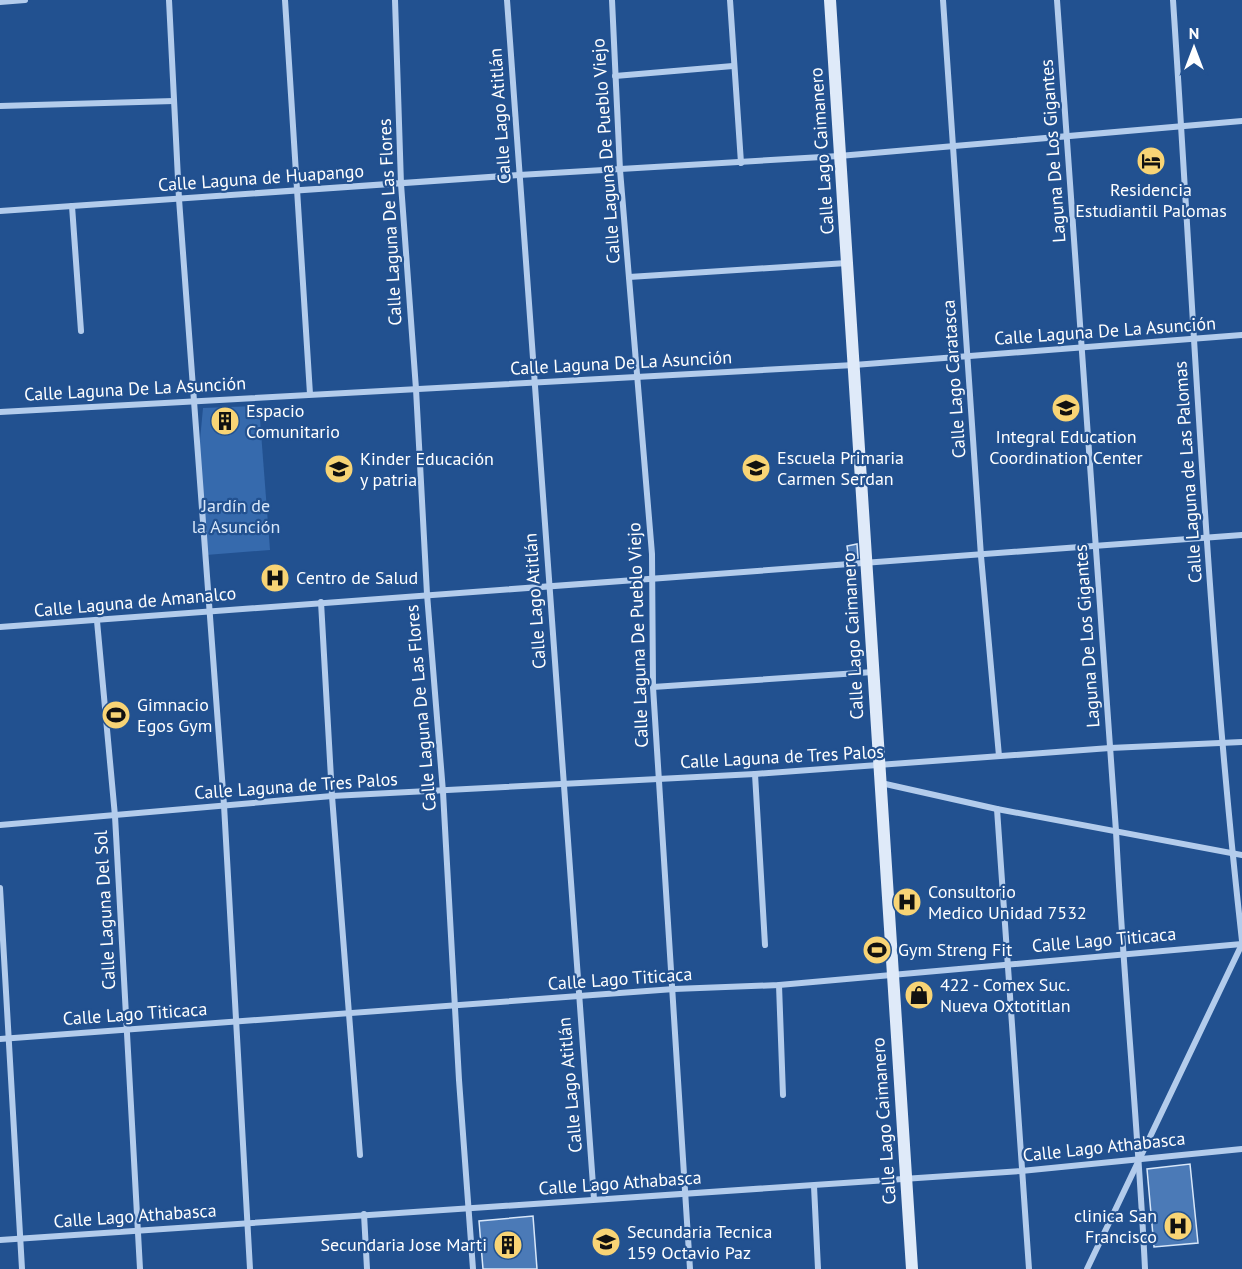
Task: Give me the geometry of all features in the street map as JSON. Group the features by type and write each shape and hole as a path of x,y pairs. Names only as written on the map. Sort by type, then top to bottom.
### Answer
{"street":[{"path":"0,2 25,0"},
{"path":"169,0 179,199 224,805 250,1269"},
{"path":"285,0 295,192 310,394"},
{"name":"Calle Laguna De Las Flores","path":"395,0 401,184 416,389 427,594 443,792 467,1208 473,1269"},
{"name":"Calle Lago Atitlán","path":"507,0 537,382 562,784 594,1199"},
{"name":"Calle Laguna De Pueblo Viejo","path":"612,0 620,170 652,554 653,687 690,1269"},
{"path":"730,0 741,163"},
{"name":"Calle Lago Caimanero","path":"830,0 891,973 912,1269"},
{"name":"Calle Lago Caratasca","path":"943,0 981,556 999,756"},
{"name":"Laguna De Los Gigantes","path":"1057,0 1083,345 1116,831 1122,953 1140,1159 1145,1269"},
{"name":"Calle Laguna de Las Palomas","path":"1173,0 1194,339 1223,743 1242,943"},
{"path":"615,75 733,66"},
{"path":"0,106 174,100"},
{"name":"Calle Laguna de Huapango","path":"0,211 953,148 1242,121"},
{"path":"72,206 81,331"},
{"path":"629,277 847,263"},
{"name":"Calle Laguna De La Asunción","path":"0,412 854,365 968,357 1083,345 1242,335"},
{"name":"Calle Laguna de Amanalco","path":"0,627 1242,535"},
{"path":"321,602 332,796 360,1155"},
{"name":"Calle Laguna Del Sol","path":"97,621 115,816 140,1269"},
{"path":"653,687 873,672"},
{"name":"Calle Laguna de Tres Palos","path":"0,825 332,796 755,774 1110,748 1242,742"},
{"path":"755,774 765,945"},
{"path":"880,783 998,809 1242,855"},
{"path":"998,809 1029,1269"},
{"path":"0,888 22,1269"},
{"path":"1087,1269 1242,943"},
{"name":"Calle Lago Titicaca","path":"0,1039 578,998 674,989 779,985 891,973 1242,943"},
{"path":"779,985 783,1095"},
{"name":"Calle Lago Athabasca","path":"0,1240 1021,1171 1242,1149"},
{"path":"814,1186 818,1269"},
{"path":"364,1214 367,1269"}],"green space":[{"name":"Jardín de la Asunción","path":"259,406 270,550 206,555 199,451 203,408"}],"building":[{"name":"Espacio Comunitario","path":"234,413 234,429 215,430 215,414"},
{"path":"857,544 858,558 849,559 847,546"},
{"path":"1190,1164 1198,1243 1154,1247 1147,1169"},
{"name":"Secundaria Jose Marti","path":"533,1216 537,1269 483,1269 479,1221"}],"place":[{"name":"Residencia Estudiantil Palomas","path":"1151,161"},
{"name":"Integral Education Coordination Center","path":"1066,408"},
{"name":"Espacio Comunitario","path":"225,421"},
{"name":"Escuela Primaria Carmen Serdan","path":"756,468"},
{"name":"Kinder Educación y patria","path":"339,469"},
{"name":"Centro de Salud","path":"275,578"},
{"name":"Gimnacio Egos Gym","path":"116,715"},
{"name":"Consultorio Medico Unidad 7532","path":"907,902"},
{"name":"Gym Streng Fit","path":"877,950"},
{"name":"422 - Comex Suc. Nueva Oxtotitlan","path":"919,995"},
{"name":"clinica San Francisco","path":"1178,1226"},
{"name":"Secundaria Tecnica 159 Octavio Paz","path":"606,1242"},
{"name":"Secundaria Jose Marti","path":"508,1245"}]}
